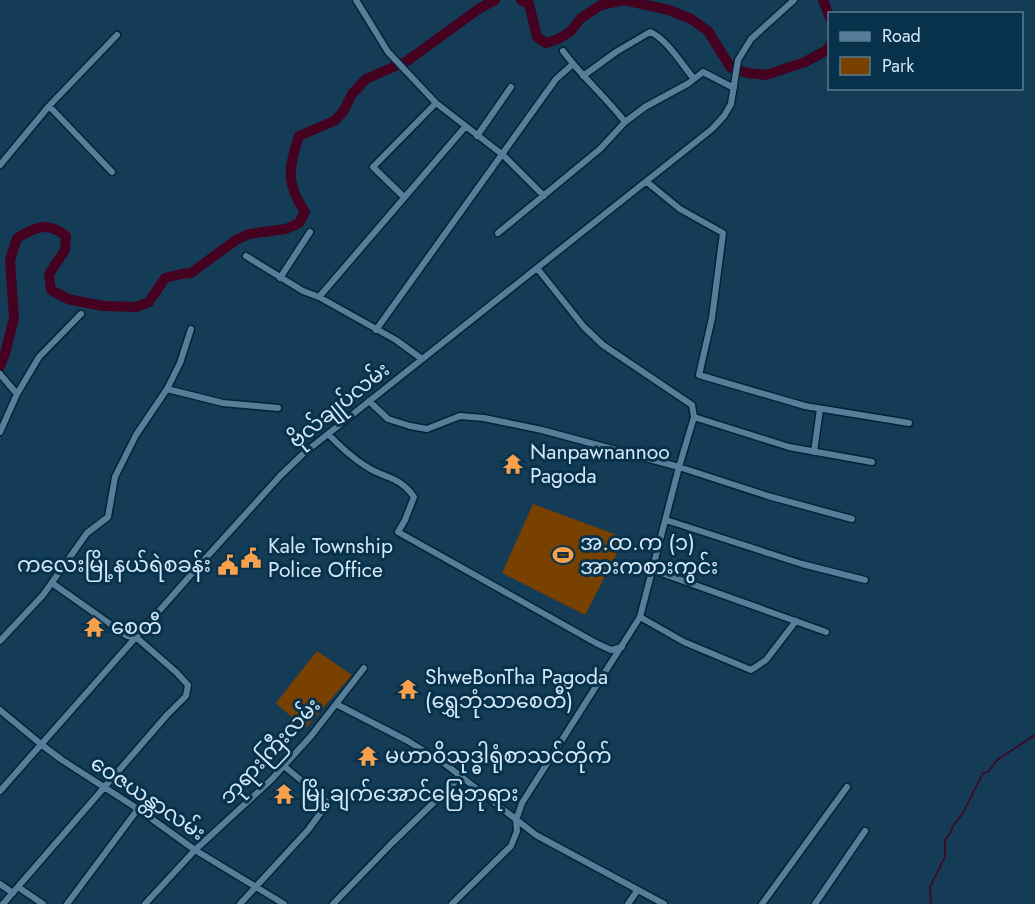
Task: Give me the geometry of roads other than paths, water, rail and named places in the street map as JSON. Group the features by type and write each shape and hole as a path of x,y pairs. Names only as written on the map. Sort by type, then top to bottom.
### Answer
{"street":[{"path":"356,0 388,52 436,103 503,155 544,196"},
{"name":"ဗိုလ်ချုပ်လမ်း","path":"0,791 281,475 369,400 647,182 721,120 731,104 738,60 751,39 794,0"},
{"path":"584,76 616,52 650,32 656,34 694,79"},
{"path":"0,165 49,106 117,35"},
{"path":"563,51 625,122"},
{"path":"376,330 556,79 573,64"},
{"path":"498,233 600,149 625,122 645,107 703,72 734,88"},
{"path":"477,136 511,87"},
{"path":"404,197 373,167 436,103"},
{"path":"49,106 112,172"},
{"path":"319,297 465,127"},
{"path":"647,182 680,209 723,233 712,318 699,375 819,409 909,423"},
{"path":"280,278 310,232"},
{"path":"246,256 303,291 319,297 396,340 422,359"},
{"path":"453,904 511,846 517,831 516,820 531,787 640,617 694,417 692,405 603,345 584,327 537,268"},
{"path":"0,432 17,394 39,357 81,314"},
{"path":"0,641 52,583 87,533 108,517 115,477 136,435 167,389 180,363 191,329"},
{"path":"1,375 17,394"},
{"path":"167,389 223,403 278,408"},
{"path":"369,400 388,419 410,426 427,429 460,416 484,418 572,438 679,467 768,496 852,519"},
{"path":"814,452 819,409"},
{"path":"694,417 789,447 872,462"},
{"path":"328,434 347,453 369,469 405,485 410,491 414,497 398,532 403,536 596,643 611,650 622,646"},
{"path":"666,520 802,564 865,580"},
{"path":"653,570 826,632"},
{"path":"3,904 186,696 188,685 137,638 127,636 52,583"},
{"path":"640,617 684,642 751,670 766,660 795,621"},
{"name":"ဘုရားကြီးလမ်း","path":"145,904 195,850 284,766 364,668"},
{"path":"336,704 408,741 445,764 536,835 663,904"},
{"name":"ဝေဇယန္တာလမ်း","path":"0,710 42,745 195,850 284,904"},
{"path":"240,904 308,830 327,804 284,766"},
{"path":"333,904 460,777"},
{"path":"762,904 847,787"},
{"path":"67,904 138,809"},
{"path":"815,904 865,831"},
{"path":"0,884 43,904"},
{"path":"628,904 637,891"}],"waterway":[{"path":"0,366 14,318 10,260 17,238 42,227 53,228 66,236 65,250 49,274 51,290 68,299 104,306 136,307 149,302 165,278 191,273 236,240 249,234 286,229 299,223 305,212 294,193 291,176 299,136 334,121 343,112 352,94 366,79 407,61 480,8 495,0"},
{"path":"521,0 529,4 537,37 546,43 570,32 581,18 601,5 624,0"},
{"path":"624,0 669,10 691,19 708,31 731,68 748,73 766,75 805,62 828,48"},
{"path":"823,0 828,13"},
{"path":"931,904 930,887 945,857 945,840 963,813 983,773 988,772 997,760 1035,735"}],"place":[{"name":"Nanpawnannoo Pagoda","path":"513,464"},
{"name":"အ.ထ.က (၁) အားကစားကွင်း","path":"563,555"},
{"name":"Kale Township Police Office","path":"251,558"},
{"name":"ကလေးမြို့နယ်ရဲစခန်း","path":"228,565"},
{"name":"စေတီ","path":"94,627"},
{"name":"ShweBonTha Pagoda (ရွှေဘုံသာစေတီ)","path":"408,689"},
{"name":"မဟာဝိသုဒ္ဓါရုံစာသင်တိုက်","path":"368,756"},
{"name":"မြို့ချက်အောင်မြေဘုရား","path":"284,794"}]}
